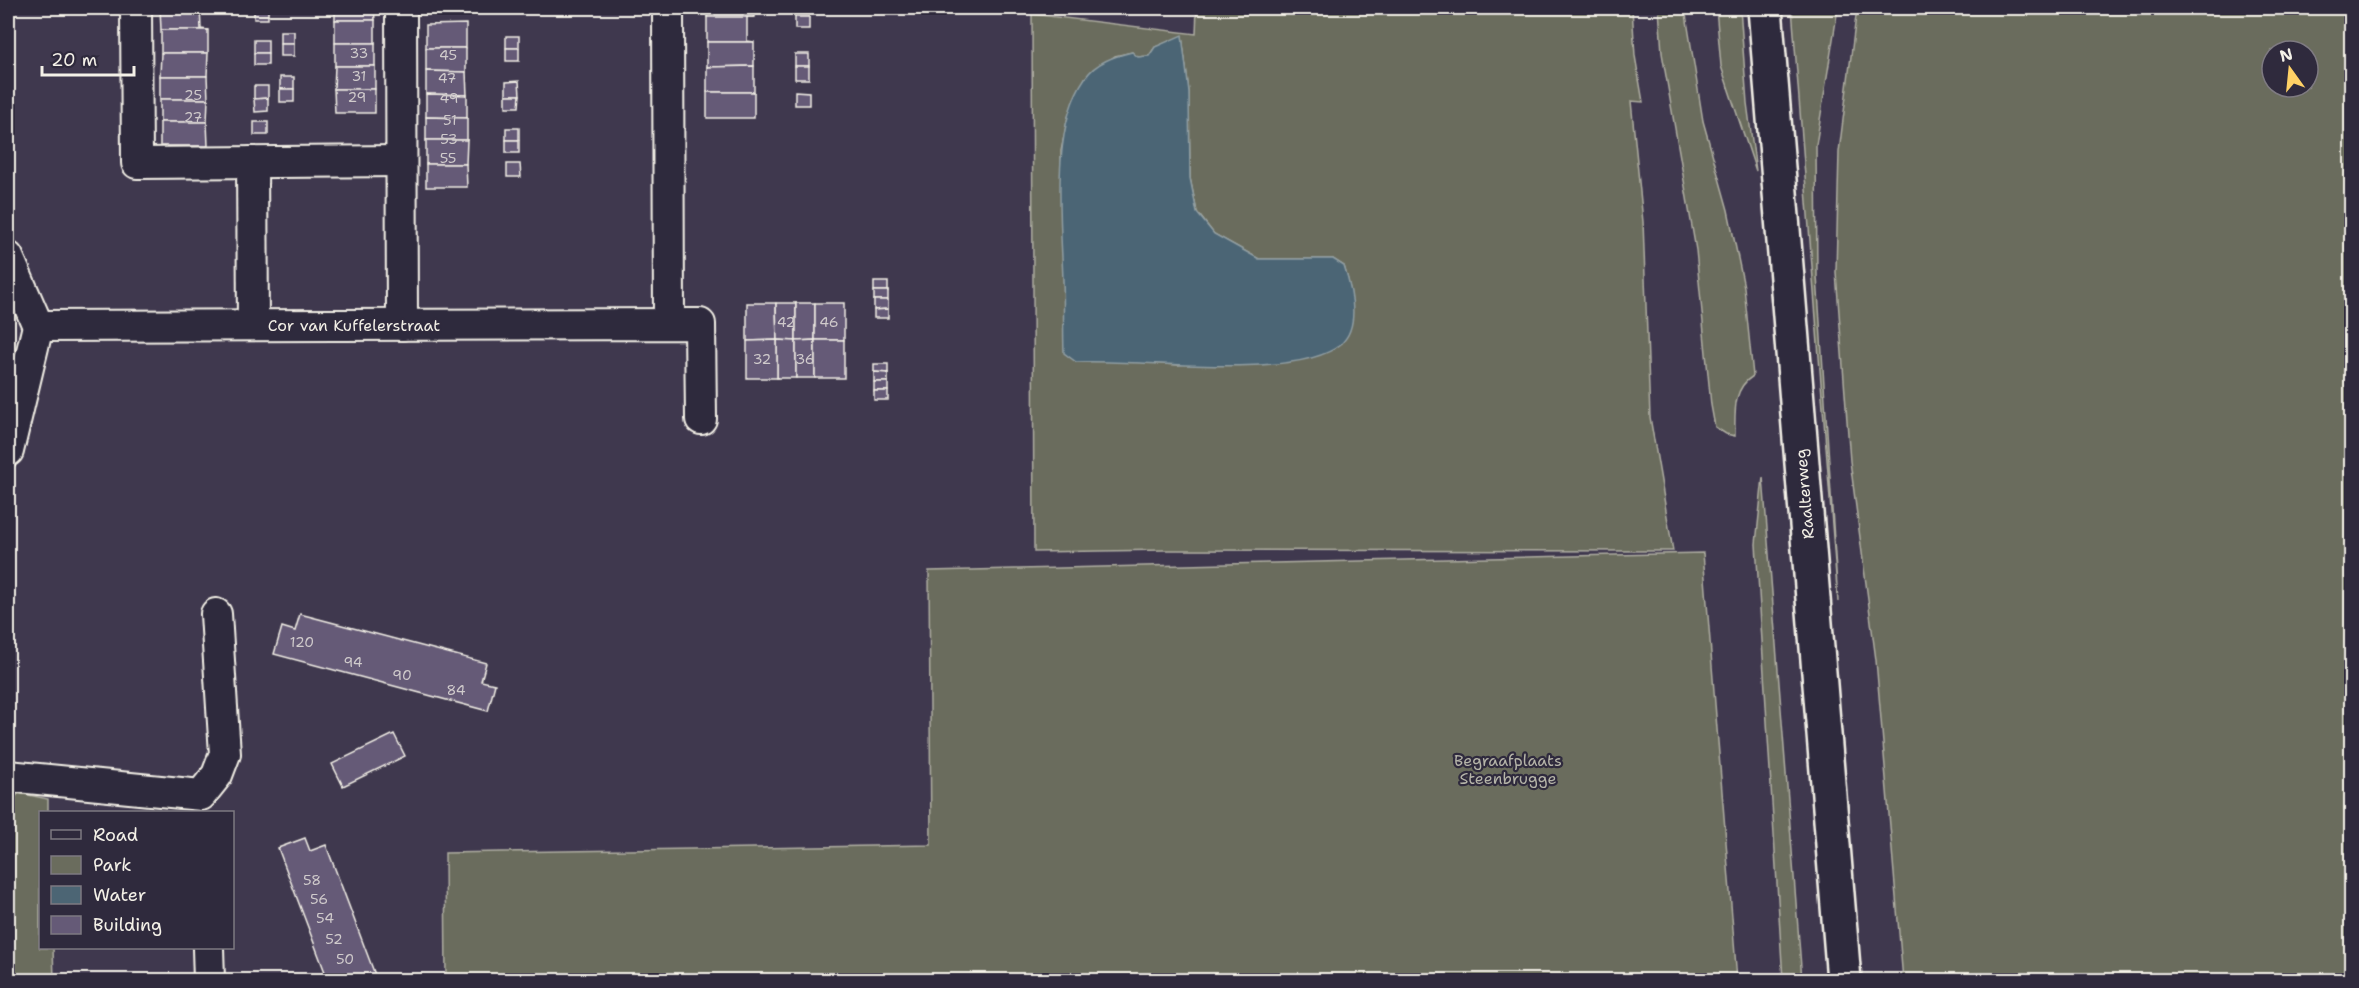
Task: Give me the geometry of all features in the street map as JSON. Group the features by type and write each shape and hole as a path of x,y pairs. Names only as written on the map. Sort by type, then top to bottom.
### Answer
{"main road":[{"name":"Raalterweg","path":"1765,8 1844,981"}],"street":[{"path":"136,8 137,163 401,161"},
{"path":"400,8 402,325"},
{"path":"668,8 669,324"},
{"path":"252,162 253,326"},
{"path":"8,257 38,326 8,451"},
{"name":"Cor van Kuffelerstraat","path":"38,326 700,324 700,419"},
{"path":"8,776 201,804 217,775 225,754 216,614"},
{"path":"208,949 209,981"}],"green space":[{"path":"1197,8 1632,8 1635,56 1643,102 1631,101 1643,222 1650,417 1673,551 1034,552 1032,14 1196,34","holes":["1182,36 1189,92 1190,178 1197,212 1214,234 1259,259 1333,259 1344,266 1352,305 1342,343 1178,365 1110,360 1077,362 1065,353 1061,151 1068,117 1085,78 1115,56 1132,52 1137,57 1149,56 1155,47"]},
{"path":"1659,8 1685,8 1703,121 1728,210 1744,287 1753,376 1746,381 1738,395 1735,410 1735,436 1726,434 1715,427 1711,405 1696,250 1662,53"},
{"path":"1716,8 1740,8 1747,103 1756,171 1721,66"},
{"path":"1792,8 1838,8 1816,145 1817,276 1838,602"},
{"path":"1857,8 2351,8 2351,980 1903,980 1876,660 1850,461 1836,272 1839,152"},
{"path":"1763,477 1802,980 1783,980 1756,544"},
{"name":"Begraafplaats Steenbrugge","path":"1703,553 1737,980 446,980 445,853 931,845 929,571"},
{"path":"19,793 48,799 48,811 39,811 39,949 53,949 54,980 8,980 8,805"}],"water":[{"path":"1182,35 1189,92 1190,178 1197,213 1214,234 1259,259 1333,259 1344,266 1353,306 1351,327 1341,344 1320,356 1290,362 1215,366 1076,362 1064,353 1060,175 1062,148 1074,99 1089,72 1100,64 1132,52 1138,57 1149,56 1155,47"}],"building":[{"path":"160,8 200,8 201,29 208,30 161,30"},
{"path":"254,8 268,8 268,19 254,19"},
{"path":"335,8 374,8 375,20 335,20"},
{"path":"707,8 754,8 754,17 707,17"},
{"path":"795,8 809,8 809,17 795,17"},
{"path":"707,17 747,17 747,41 754,42 707,42"},
{"path":"795,17 809,17 809,29 795,29"},
{"path":"335,20 375,20 375,43 335,43"},
{"path":"466,24 466,48 426,48 426,25"},
{"path":"161,30 208,30 208,53 161,53"},
{"path":"280,31 294,31 294,43 280,43"},
{"path":"506,36 519,36 519,48 506,48"},
{"path":"254,40 268,40 268,53 254,53"},
{"path":"707,42 754,42 754,66 707,67"},
{"path":"280,43 294,43 294,56 280,56"},
{"path":"335,43 375,43 375,66 335,66"},
{"path":"426,48 466,48 466,72 426,71"},
{"path":"506,48 519,48 519,61 506,61"},
{"path":"161,53 208,53 207,76 160,76"},
{"path":"254,53 268,53 268,65 254,65"},
{"path":"795,54 809,54 809,66 795,66"},
{"path":"335,66 375,66 375,89 334,89"},
{"path":"754,66 754,92 707,92 707,67"},
{"path":"795,66 809,66 809,79 795,79"},
{"path":"426,71 466,72 467,95 426,94"},
{"path":"160,76 207,76 208,99 160,99"},
{"path":"280,77 294,77 294,89 280,89"},
{"path":"519,81 520,95 506,95 506,82"},
{"path":"254,86 268,86 268,98 254,99"},
{"path":"280,89 294,89 294,102 280,102"},
{"path":"334,89 375,89 375,113 335,113"},
{"path":"795,91 809,92 809,105 795,105"},
{"path":"707,92 754,92 754,118 707,118"},
{"path":"426,94 467,95 467,118 426,117"},
{"path":"506,95 520,95 519,107 506,107"},
{"path":"268,98 268,111 255,112 254,99"},
{"path":"160,99 208,99 207,122 160,122"},
{"path":"426,117 467,118 467,140 426,140"},
{"path":"160,122 207,122 208,146 160,146"},
{"path":"254,122 268,122 268,135 254,135"},
{"path":"506,128 519,128 519,140 506,140"},
{"path":"426,140 467,140 466,164 426,164"},
{"path":"506,140 519,140 519,153 506,153"},
{"path":"426,164 466,164 467,187 426,187"},
{"path":"507,164 520,164 521,177 507,177"},
{"path":"874,282 888,282 888,291 874,291"},
{"path":"874,291 888,291 888,300 874,300"},
{"path":"874,300 888,300 888,309 874,310"},
{"path":"747,303 776,303 777,340 747,341"},
{"path":"776,303 796,303 796,341 777,340"},
{"path":"796,303 815,303 815,340 796,341"},
{"path":"815,303 844,303 844,340 815,340"},
{"path":"888,309 888,318 874,318 874,310"},
{"path":"777,340 796,341 796,378 777,378"},
{"path":"777,340 777,378 747,378 747,341"},
{"path":"815,340 815,378 796,378 796,341"},
{"path":"815,340 844,340 844,378 815,378"},
{"path":"874,364 888,364 888,373 874,372"},
{"path":"874,372 888,373 888,382 874,382"},
{"path":"874,382 888,382 888,391 874,391"},
{"path":"874,391 888,391 888,400 874,400"},
{"path":"300,614 486,663 481,681 495,684 488,711 274,654 282,627 295,631"},
{"path":"394,734 405,756 343,786 332,764"},
{"path":"305,838 310,851 326,845 377,980 328,980 278,848"}]}
